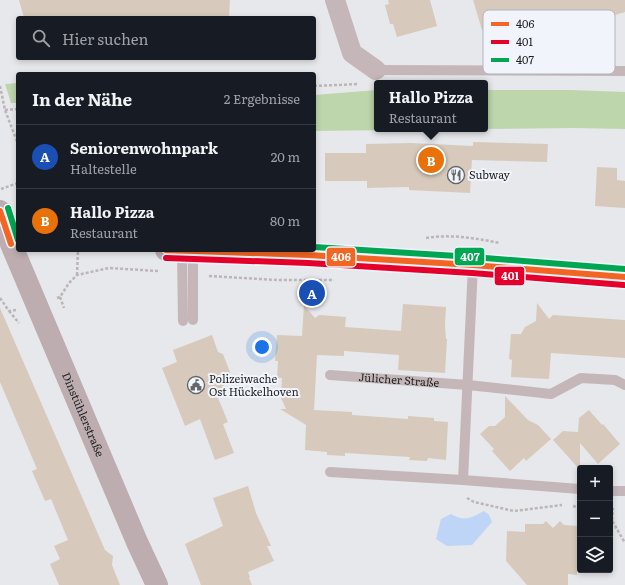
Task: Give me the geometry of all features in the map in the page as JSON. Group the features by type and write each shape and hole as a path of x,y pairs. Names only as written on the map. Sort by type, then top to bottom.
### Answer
{"main road":[{"name":"Dinstühlerstraße","path":"0,211 10,244 37,303 136,542 157,585"},
{"path":"212,252 308,255 473,265 625,277"}],"street":[{"path":"335,0 352,53 376,70"}],"lane":[{"path":"376,70 483,70"},
{"path":"615,71 625,71"},
{"path":"180,252 188,321 193,275 181,252"},
{"path":"463,480 473,265"},
{"name":"Jülicher Straße","path":"330,375 468,385 551,394 581,378 615,380 625,385"},
{"path":"330,472 577,489"},
{"path":"613,491 625,491"}],"path":[{"path":"316,86 361,84"},
{"path":"0,86 5,110 16,139"},
{"path":"5,110 16,109"},
{"path":"0,189 16,185"},
{"path":"77,275 78,252"},
{"path":"37,303 60,298 69,283 77,275 109,268 182,273"},
{"path":"193,275 277,280 340,281"},
{"path":"436,478 474,502 514,511 565,505"},
{"path":"572,506 577,507"},
{"path":"613,522 625,543"}],"green space":[{"path":"16,83 16,103 11,103 5,84"},
{"path":"374,90 374,130 316,131 316,95"},
{"path":"488,90 571,90 625,92 625,129 488,129"}],"water":[{"path":"484,511 489,515 492,522 472,545 447,546 436,539 441,519 451,514 460,518 468,518"}],"building":[{"path":"19,0 230,0 229,16 23,16"},
{"path":"388,0 430,0 437,26 397,37 393,24 390,24 385,5 389,4"},
{"path":"473,0 625,0 625,12 615,15 615,10 483,10 482,30"},
{"path":"473,142 548,144 547,162 472,160 472,158 470,193 409,190 409,187 367,188 367,181 325,181 325,153 366,153 366,144 411,143 473,146"},
{"path":"597,167 617,168 617,180 625,181 625,208 595,206"},
{"path":"537,303 549,319 553,315 625,320 625,358 551,353 549,379 511,377 512,360 509,359 511,334 521,334 525,327 536,321"},
{"path":"403,304 446,307 445,325 447,339 445,373 398,370 399,355 344,351 344,356 317,355 314,410 352,412 352,415 408,419 408,416 434,418 434,421 448,422 446,460 428,458 427,461 409,460 410,457 345,453 345,456 327,455 327,452 305,450 306,425 280,409 286,409 281,398 282,378 277,378 278,361 275,361 277,335 302,336 304,305 315,318 319,315 346,317 345,327 401,331"},
{"path":"0,308 105,550 113,556 112,565 120,585 59,585 50,564 60,559 54,546 68,540 51,499 45,501 32,471 37,469 0,382"},
{"name":"Polizeiwache Ost Hückelhoven","path":"212,335 218,352 223,354 230,372 218,398 228,422 223,424 234,453 215,460 200,419 185,426 162,368 177,362 173,350"},
{"path":"505,396 528,420 538,425 551,439 526,461 524,458 510,471 492,451 494,449 480,434 489,426 495,426 505,417"},
{"path":"589,410 620,444 598,464 580,443 580,465 577,465 577,467 553,440 563,431 578,432 579,418"},
{"path":"248,486 256,513 271,546 267,546 274,561 248,572 252,585 201,585 185,544 223,526 213,498"},
{"path":"546,521 553,528 560,521 564,525 577,526 577,575 568,574 568,585 527,585 506,561 507,531 525,532 525,524 543,524"}],"transit line":[{"name":"407","path":"8,208 16,234"},
{"name":"406","path":"0,211 11,244"},
{"name":"407","path":"316,247 473,257 625,269"},
{"name":"406","path":"223,252 308,255 473,265 625,277"},
{"name":"401","path":"166,258 308,263 472,273 624,285"}],"place":[{"name":"Hallo Pizza","path":"431,160"},
{"name":"Subway","path":"456,175"},
{"name":"Seniorenwohnpark","path":"312,293"},
{"name":"Polizeiwache Ost Hückelhoven","path":"196,385"}]}
